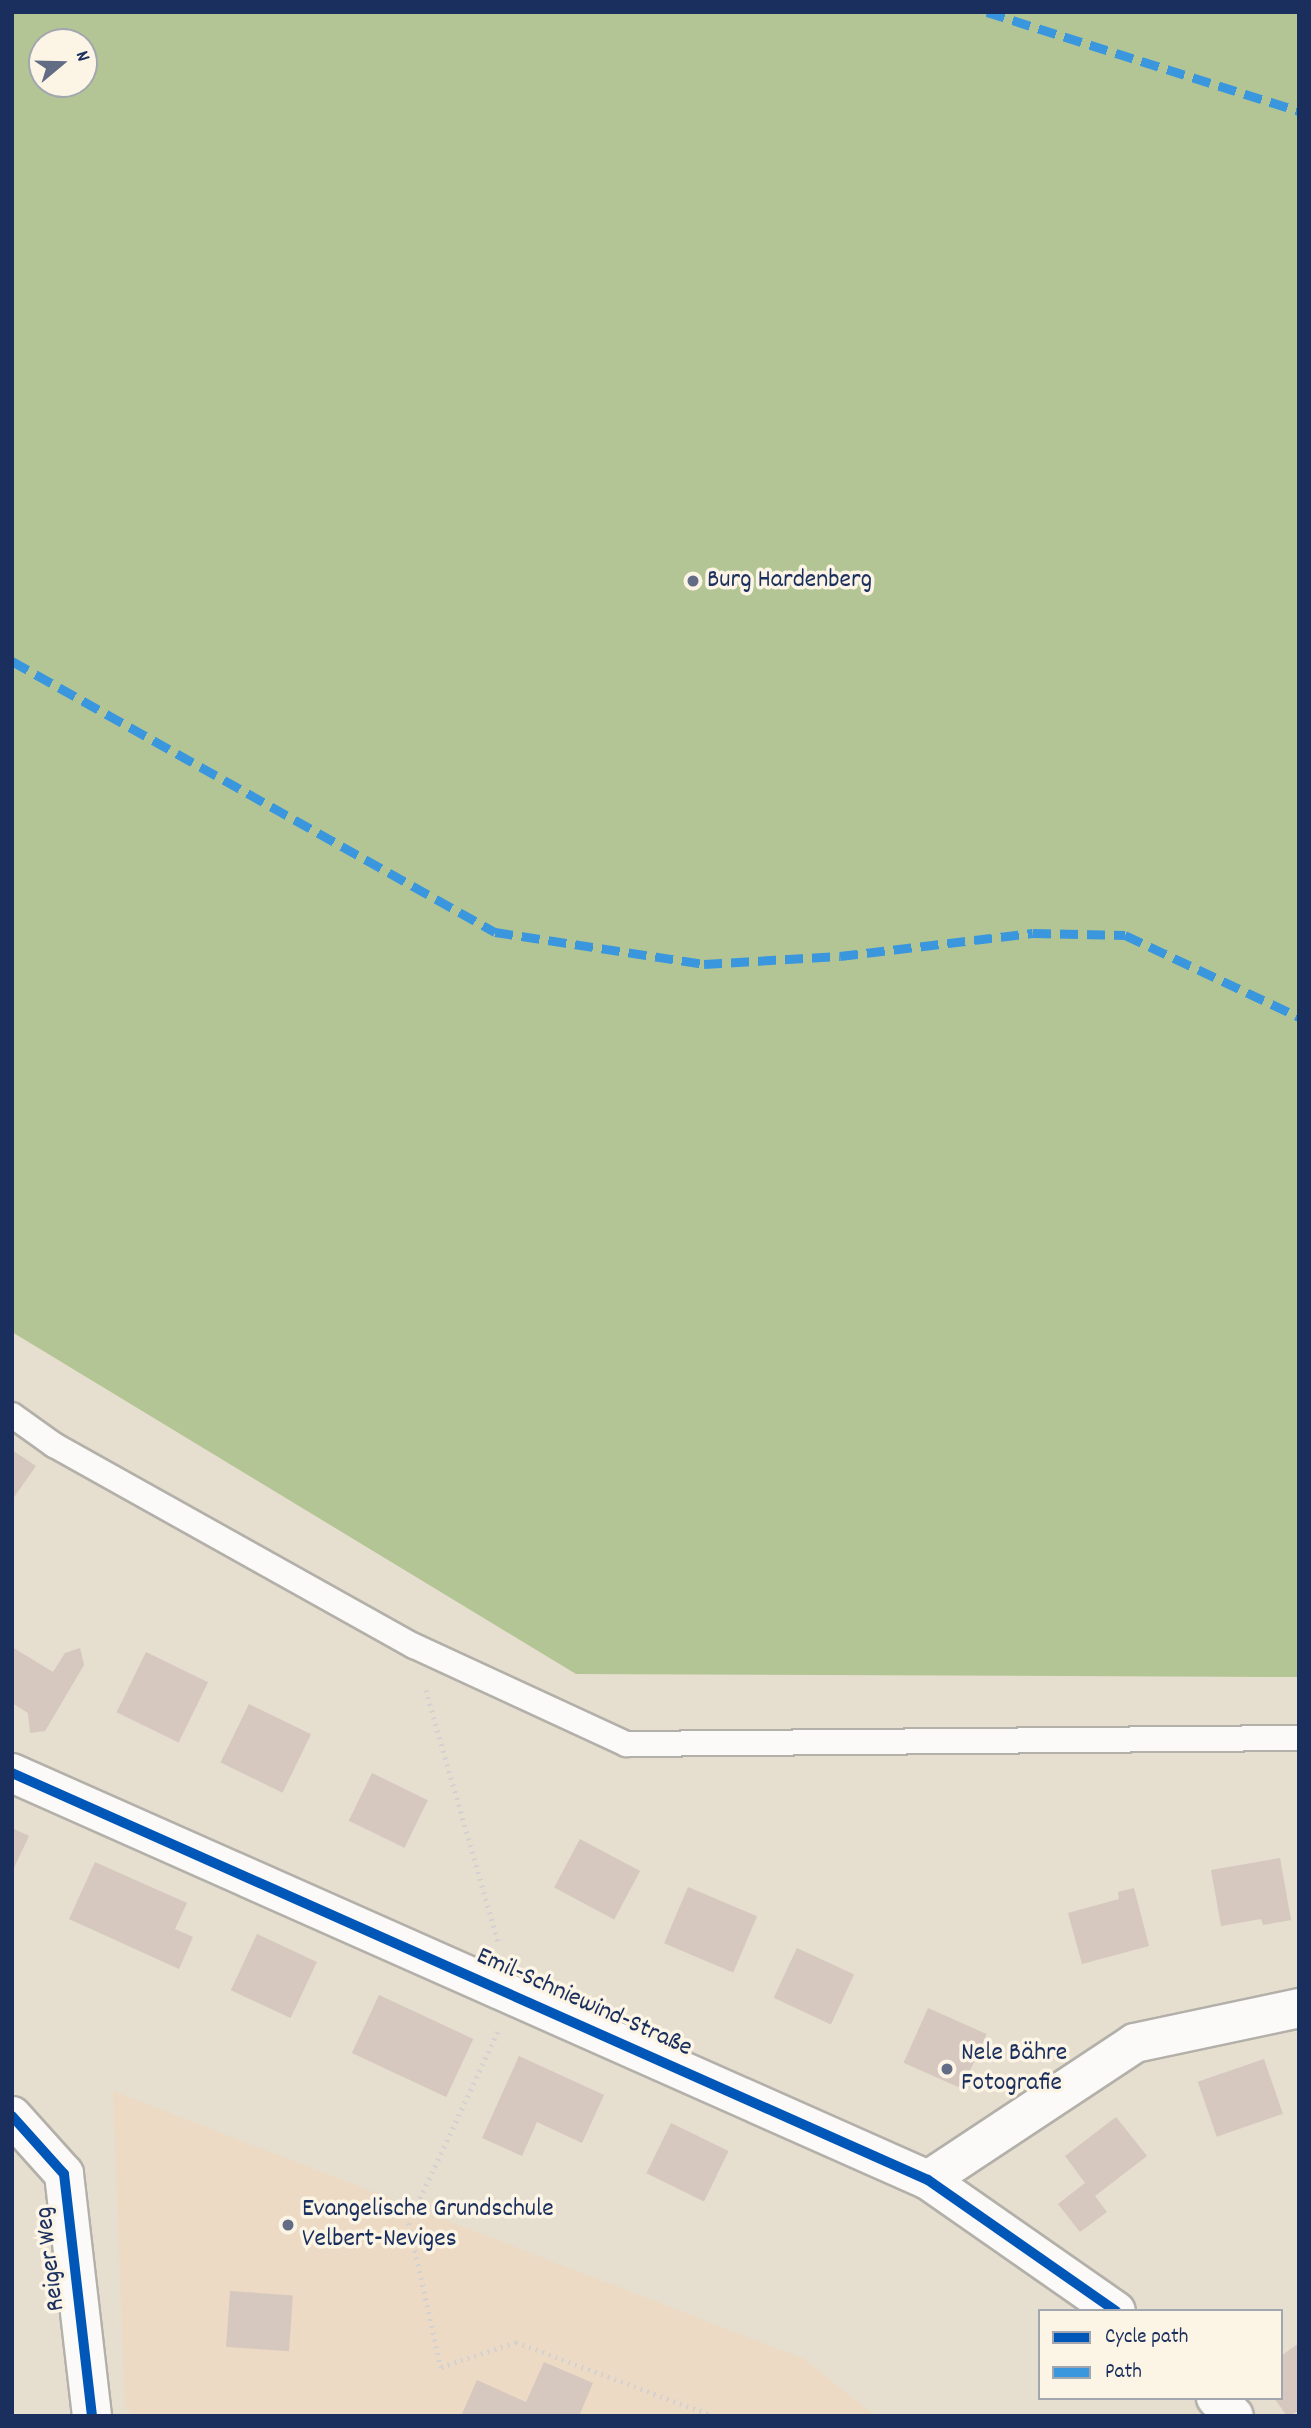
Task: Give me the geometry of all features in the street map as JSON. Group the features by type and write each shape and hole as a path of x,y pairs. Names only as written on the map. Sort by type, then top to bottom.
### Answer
{"street":[{"name":"Emil-Schniewind-Straße","path":"12,1773 928,2180 1113,2309"},
{"path":"928,2180 1135,2043 1299,2008"},
{"name":"Reiger Weg","path":"12,2116 64,2174 92,2416"},
{"path":"1218,2400 1234,2416"}],"lane":[{"path":"12,1415 54,1445 414,1646 626,1744 1299,1738"}],"path":[{"path":"414,1646 514,1997 410,2222 441,2367 516,2342 713,2416"}],"shaded area":[{"name":"Evangelische Grundschule Velbert-Neviges","path":"113,2091 804,2359 875,2416 136,2416 125,2408"}],"green space":[{"path":"12,12 1299,12 1299,1677 576,1674 12,1332"}],"building":[{"path":"12,1450 36,1466 12,1500"},
{"path":"12,1647 53,1672 65,1653 80,1648 84,1665 45,1731 30,1733 28,1713 12,1703"},
{"path":"146,1652 208,1682 179,1742 117,1712"},
{"path":"249,1704 311,1734 283,1793 221,1762"},
{"path":"372,1773 428,1800 404,1848 349,1821"},
{"path":"12,1828 29,1836 12,1872"},
{"path":"580,1839 640,1871 614,1919 554,1888"},
{"path":"1280,1858 1291,1920 1263,1925 1261,1919 1221,1926 1211,1870"},
{"path":"95,1862 187,1903 175,1929 193,1937 179,1969 69,1919"},
{"path":"688,1887 757,1916 733,1972 664,1943"},
{"path":"1134,1888 1149,1946 1082,1964 1068,1913 1119,1899 1118,1892"},
{"path":"257,1934 317,1962 291,2018 231,1990"},
{"path":"797,1948 854,1975 831,2024 774,1998"},
{"path":"379,1995 473,2039 446,2097 352,2053"},
{"path":"928,2008 986,2034 962,2089 904,2063"},
{"path":"519,2056 604,2095 582,2143 537,2122 522,2156 482,2138"},
{"path":"1264,2059 1283,2114 1217,2137 1198,2082"},
{"path":"1116,2117 1147,2156 1095,2196 1107,2212 1080,2232 1058,2204 1085,2183 1065,2156"},
{"path":"671,2123 729,2151 704,2201 646,2173"},
{"path":"230,2291 293,2295 289,2351 226,2347"},
{"path":"1299,2343 1299,2411 1287,2416 1275,2400 1283,2400 1283,2355"},
{"path":"544,2362 593,2383 579,2416 461,2416 477,2380 526,2402"}],"marked path":[{"path":"987,12 1299,111"},
{"path":"12,661 495,932 704,964 840,956 1033,933 1125,935 1299,1017"}],"cycle path":[{"path":"12,1773 928,2180 1113,2309"},
{"path":"12,2116 64,2174 92,2416"}],"place":[{"name":"Burg Hardenberg","path":"693,581"},
{"name":"Nele Bähre Fotografie","path":"947,2069"},
{"name":"Evangelische Grundschule Velbert-Neviges","path":"288,2225"}]}
